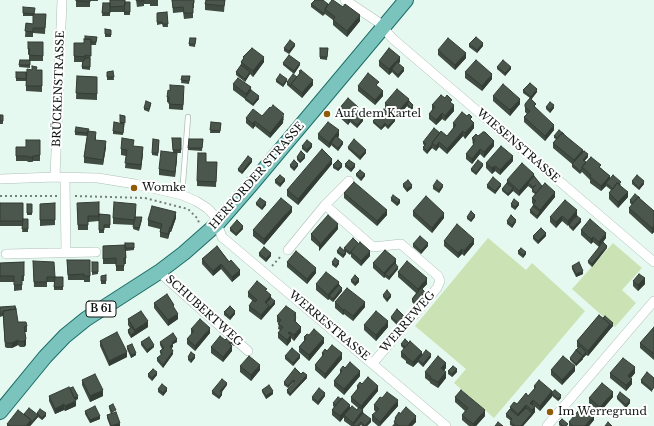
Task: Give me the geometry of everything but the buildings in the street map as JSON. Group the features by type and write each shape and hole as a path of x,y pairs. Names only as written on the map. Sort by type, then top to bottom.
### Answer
{"main road":[{"name":"HERFORDER STRASSE","path":"0,412 44,357 65,336 86,319 159,272 218,223 406,0"}],"street":[{"name":"BRÜCKENSTRASSE","path":"55,177 62,0"},
{"name":"WIESENSTRASSE","path":"345,0 378,22 393,39 654,262"},
{"path":"0,179 55,177 111,180 135,184 182,195 196,201 207,208 214,215 218,223"},
{"path":"65,178 66,253"},
{"path":"288,250 325,205 349,181"},
{"name":"WERREWEG","path":"325,205 373,247 401,244 438,276 440,281 437,288 373,363"},
{"name":"WERRESTRASSE","path":"218,223 222,237 446,426"},
{"path":"6,254 96,252"},
{"name":"SCHUBERTWEG","path":"159,272 248,351"},
{"path":"547,426 654,301"}],"lane":[{"path":"182,195 188,117"}],"path":[{"path":"0,196 145,198 188,209 198,220 203,237"},
{"path":"266,273 286,250 288,250"}],"green space":[{"path":"488,238 526,270 532,263 585,311 494,418 454,383 466,369 415,326"},
{"path":"613,243 642,268 622,290 636,303 615,327 572,289"}],"place":[{"name":"Auf dem Kartel","path":"327,114"},
{"name":"Womke","path":"134,188"},
{"name":"Im Werregrund","path":"550,412"}]}
